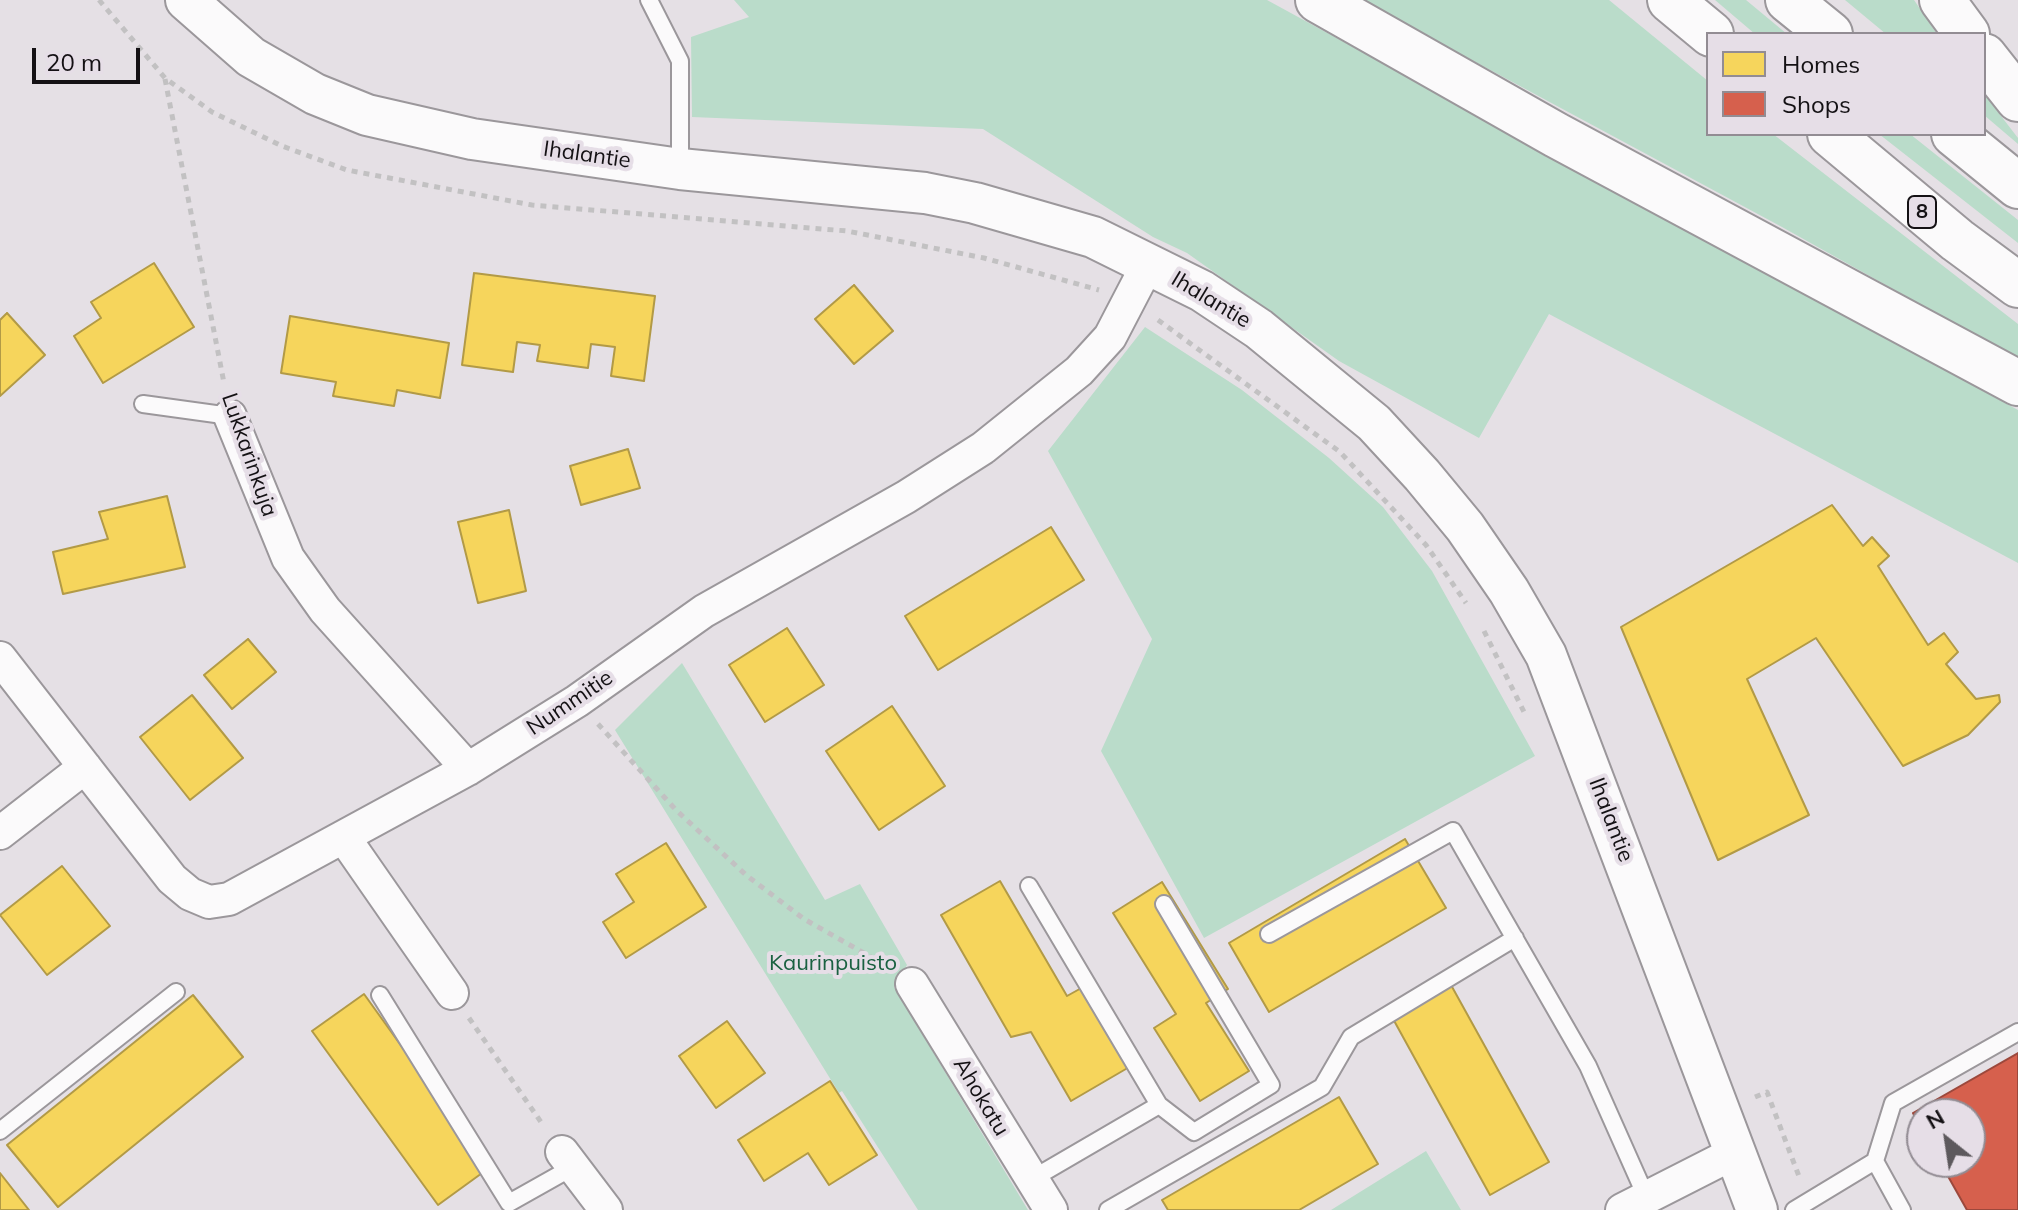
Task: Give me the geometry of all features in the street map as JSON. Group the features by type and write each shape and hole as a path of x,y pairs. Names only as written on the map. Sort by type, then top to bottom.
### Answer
{"highway":[{"path":"1318,0 1556,135 2018,383"},
{"path":"1670,0 1709,32"},
{"path":"1788,0 1828,32"},
{"path":"1942,0 1966,32"},
{"path":"1986,59 2018,99"},
{"name":"8","path":"1832,136 1957,240 2018,285"},
{"path":"1956,136 2018,186"}],"street":[{"name":"Ihalantie","path":"186,0 251,57 315,94 367,115 472,139 680,169 925,193 975,203 1093,237 1202,291 1259,329 1374,423 1465,527 1509,591 1546,655 1573,718 1757,1210"},
{"name":"Nummitie","path":"0,658 172,879 190,894 209,902 229,899 345,839 468,769 577,701 704,611 906,497 983,448 1079,371 1110,337 1148,264"},
{"name":"Lukkarinkuja","path":"230,416 288,558 325,610 468,769"},
{"path":"0,833 85,767"},
{"path":"345,839 452,993"},
{"name":"Ahokatu","path":"912,984 1051,1210"},
{"path":"1639,1206 1736,1152"},
{"path":"567,1160 606,1210"}],"lane":[{"path":"649,0 680,61 680,169"},
{"path":"143,404 230,416"},
{"path":"1269,934 1453,831 1588,1066 1639,1206"},
{"path":"1029,886 1159,1105 1194,1132 1271,1085 1164,904"},
{"path":"1108,1210 1322,1087 1351,1037 1515,938"},
{"path":"0,1131 176,992"},
{"path":"380,995 509,1203 567,1160"},
{"path":"1794,1210 1875,1161 1893,1103 2018,1032"},
{"path":"1032,1179 1159,1105"},
{"path":"1875,1161 1902,1210"}],"path":[{"path":"99,0 165,78 212,112 282,146 347,170 532,205 847,231 984,258 1105,291 1161,322 1227,367 1340,452 1426,545 1471,608"},
{"name":"Lukkarinkuja","path":"165,78 230,416"},
{"path":"1479,621 1525,714"},
{"path":"577,701 676,810 746,875 804,919 872,955 912,984"},
{"path":"452,993 567,1160"}],"green space":[{"path":"734,0 1267,0 2018,410 2018,563 1549,314 1479,438 1339,361 1187,253 1153,237 983,129 692,117 691,37 749,17"},
{"path":"1360,0 1609,0 1706,79 1706,136 1776,136 2018,324 2018,359 1782,227"},
{"path":"1715,0 1746,0 1785,32 1753,32"},
{"path":"1845,0 1914,0 1936,32 1884,32"},
{"path":"1986,97 2018,138 2018,144 1986,117"},
{"path":"1882,136 1913,136 2018,220 2018,243"},
{"path":"1145,327 1242,390 1329,458 1383,507 1432,571 1535,756 1204,938 1101,751 1152,639 1048,451"},
{"name":"Kaurinpuisto","path":"682,663 825,900 860,884 907,965 894,987 1028,1210 918,1210 842,1091 839,1093 615,730"},
{"path":"1426,1151 1461,1210 1331,1210"}],"building: Homes":[{"path":"154,263 194,327 103,383 74,336 101,318 91,302"},
{"path":"474,273 655,296 644,381 611,376 615,347 591,344 588,368 537,361 540,345 517,342 513,372 462,365"},
{"path":"854,285 893,331 854,364 815,319"},
{"path":"7,313 45,355 0,396 0,320"},
{"path":"290,316 449,343 440,398 397,390 394,406 333,396 336,382 281,373"},
{"path":"628,449 640,488 581,505 570,466"},
{"path":"167,496 185,567 63,594 53,552 108,539 99,512"},
{"path":"1832,505 1863,546 1872,537 1889,556 1878,566 1928,645 1944,633 1958,652 1946,664 1976,699 1999,695 2000,702 1968,735 1903,766 1816,638 1747,679 1809,815 1718,860 1621,627"},
{"path":"509,510 526,591 478,603 458,522"},
{"path":"1051,527 1084,580 938,670 905,616"},
{"path":"787,628 824,685 765,722 729,665"},
{"path":"248,639 276,672 232,709 204,675"},
{"path":"192,695 243,758 190,800 140,737"},
{"path":"892,706 945,786 879,830 826,751"},
{"path":"1405,839 1446,908 1269,1012 1229,943"},
{"path":"666,843 706,907 626,958 603,922 634,902 616,874"},
{"path":"62,866 110,926 47,975 0,915"},
{"path":"1000,881 1067,996 1085,986 1131,1066 1071,1101 1031,1032 1011,1037 941,915"},
{"path":"1162,882 1228,989 1206,1003 1249,1071 1200,1101 1154,1028 1176,1014 1113,913"},
{"path":"1451,985 1549,1162 1490,1195 1392,1017"},
{"path":"364,994 489,1168 438,1205 312,1031"},
{"path":"193,995 243,1057 58,1207 7,1145"},
{"path":"727,1021 765,1073 716,1108 679,1056"},
{"path":"830,1081 877,1155 829,1185 808,1153 764,1181 738,1140"},
{"path":"1339,1097 1378,1164 1299,1210 1168,1210 1162,1200"},
{"path":"0,1173 29,1210 0,1210"}],"building: Shops":[{"path":"2018,1053 2018,1210 1967,1210 1949,1178 1986,1178 1986,1098 1939,1098"}]}
